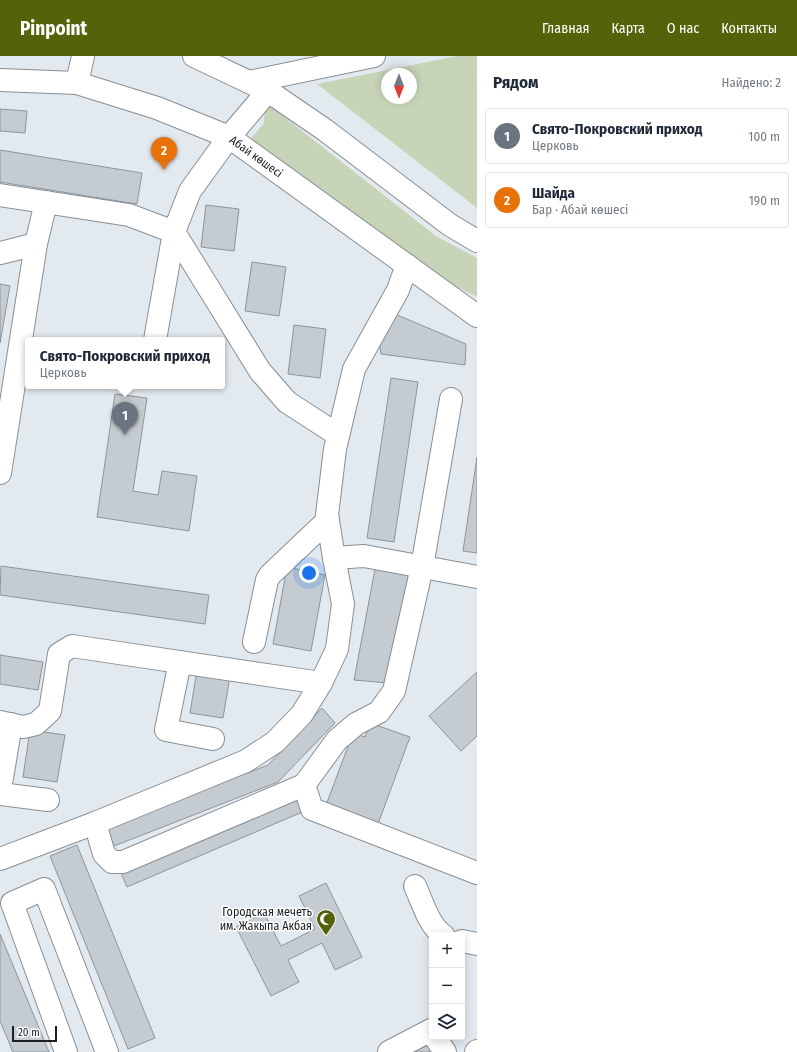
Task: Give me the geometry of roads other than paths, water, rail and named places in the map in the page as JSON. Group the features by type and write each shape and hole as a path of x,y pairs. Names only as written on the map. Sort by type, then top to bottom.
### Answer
{"street":[{"path":"76,83 83,56"},
{"path":"194,56 243,76 326,130 450,225 477,241"},
{"path":"243,76 374,56"},
{"path":"156,337 174,232 190,191 229,137 243,76"},
{"name":"Абай көшесі","path":"0,80 76,83 157,108 229,137 477,316"},
{"path":"0,195 128,215 174,232 260,371 287,402 338,435"},
{"path":"1,464 36,244 46,202"},
{"path":"0,253 36,244"},
{"path":"0,859 95,823 246,761 275,742 302,714 321,683 337,649 343,604 327,515 338,435 354,369 398,290 407,265"},
{"path":"95,823 104,854 112,862 123,862 304,785 337,740 356,724 379,712 394,691 422,567 451,399"},
{"path":"254,642 267,580 270,575 328,520"},
{"path":"334,558 364,556 477,577"},
{"path":"0,790 5,723 23,726 36,724 50,711 59,654 72,646 321,683"},
{"path":"180,662 166,730 213,739"},
{"path":"304,785 312,809 477,873"},
{"path":"0,794 48,800"},
{"path":"415,886 433,926 438,932"},
{"path":"66,1052 12,903 44,889 107,1052"},
{"path":"465,942 477,944"},
{"path":"389,1052 429,1031"},
{"path":"437,1040 444,1052"}],"place":[{"name":"Шайда","path":"164,170"},
{"name":"Свято-Покровский приход","path":"125,435"},
{"name":"Городская мечеть им. Жакыпа Акбая","path":"326,936"}]}
